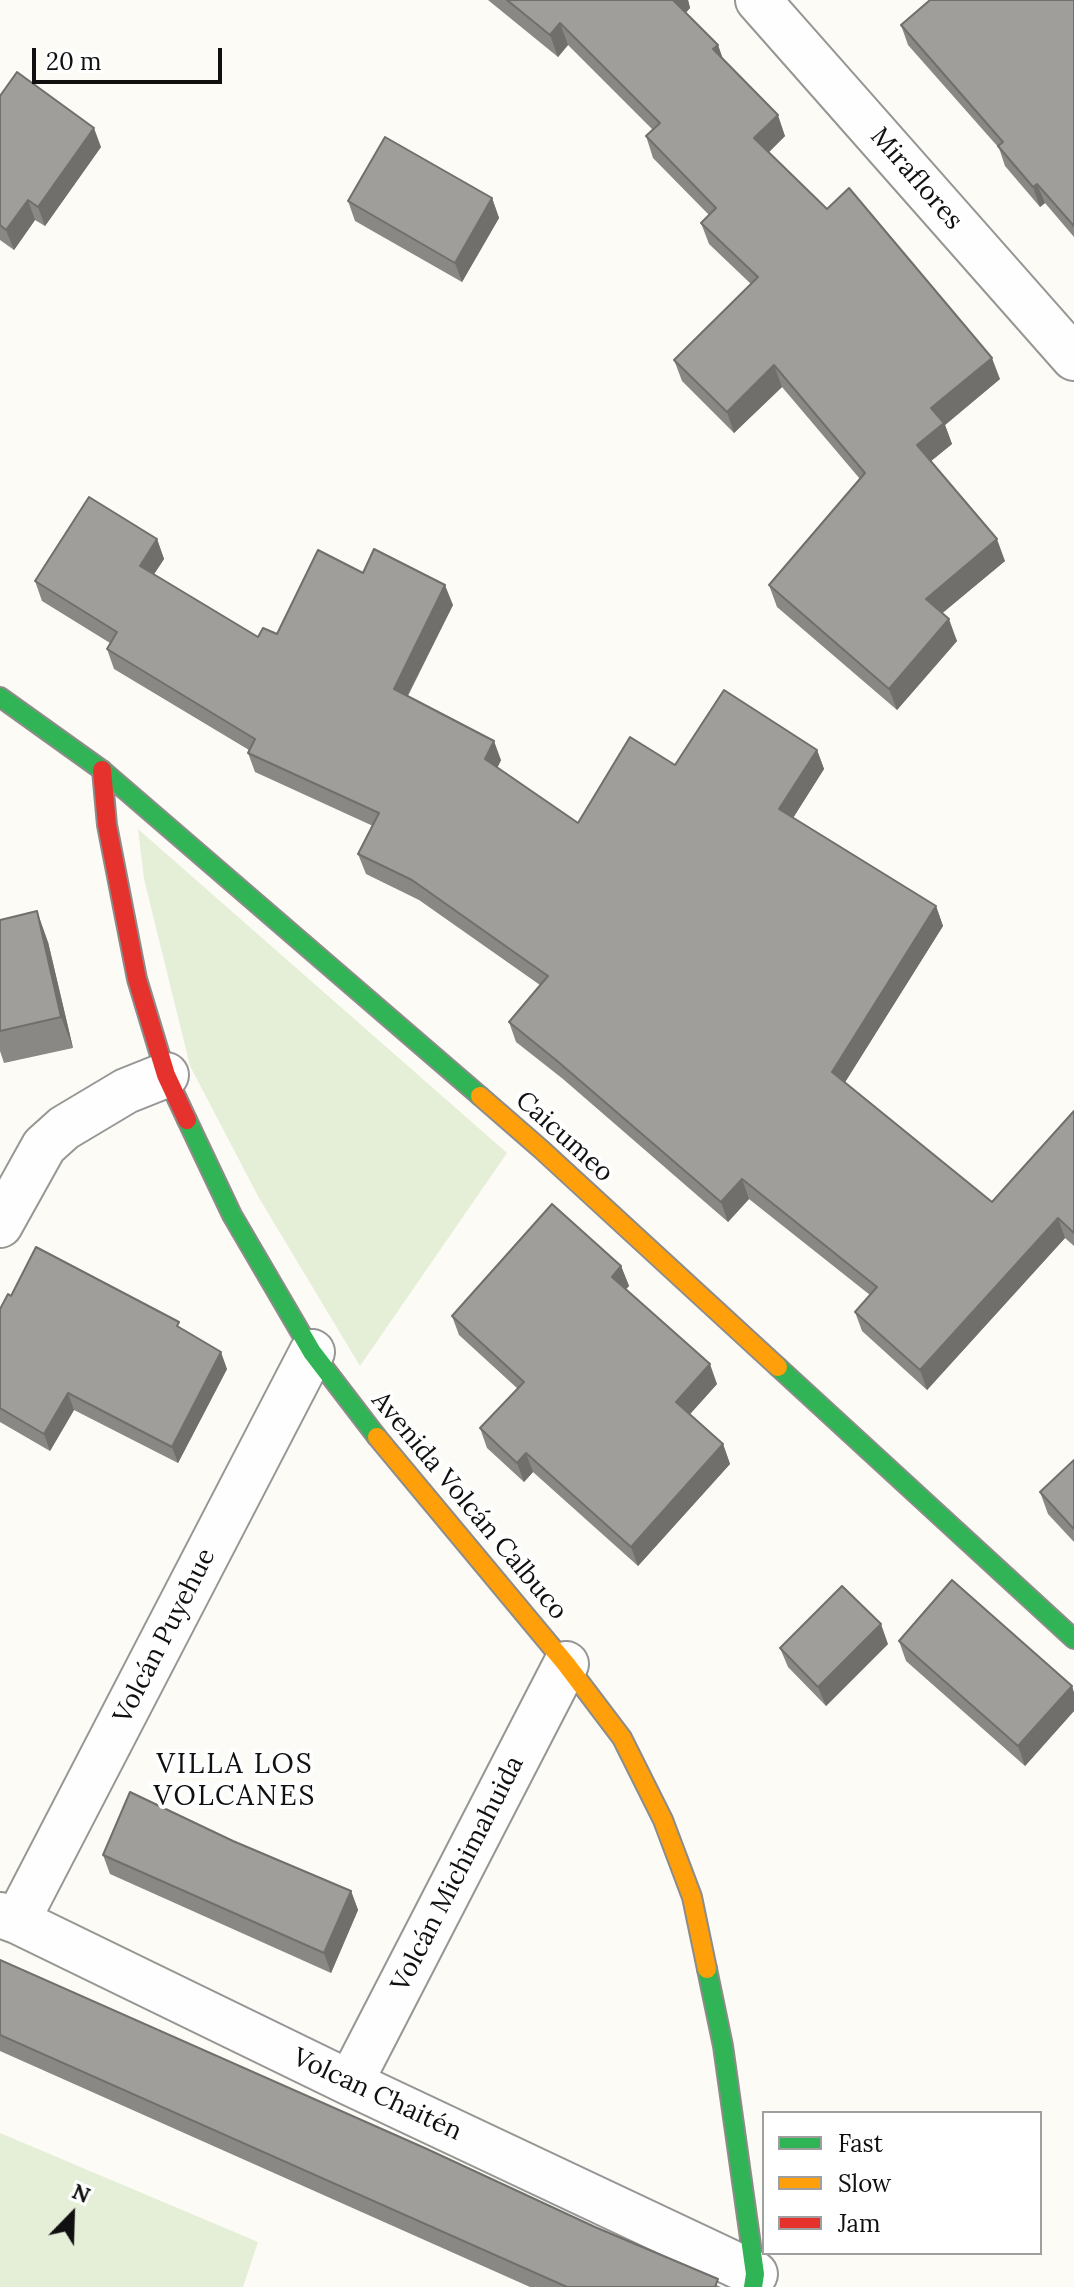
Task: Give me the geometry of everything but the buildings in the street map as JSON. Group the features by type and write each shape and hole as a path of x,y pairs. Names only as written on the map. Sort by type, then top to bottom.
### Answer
{"street":[{"name":"Miraflores","path":"758,0 1074,358"},
{"name":"Caicumeo","path":"0,697 102,770 542,1150 1074,1639"},
{"name":"Avenida Volcán Calbuco","path":"102,770 107,825 137,979 166,1075 232,1215 312,1352 358,1414 566,1664 622,1738 663,1820 692,1897 723,2046 754,2280"},
{"path":"0,1225 44,1146 64,1128 88,1113 126,1091 166,1075"},
{"name":"Volcán Puyehue","path":"8,1918 312,1352"},
{"name":"Volcán Michimahuida","path":"350,2083 566,1664"},
{"name":"Volcan Chaitén","path":"8,1918 754,2280"}],"green space":[{"path":"138,829 507,1153 360,1366 259,1198 190,1066 144,879"},
{"path":"0,2133 258,2242 243,2287 0,2287"}],"traffic: fast":[{"path":"0,697 102,770 480,1096"},
{"path":"187,1120 232,1215 312,1352 377,1437"},
{"path":"778,1367 1074,1639"},
{"path":"707,1969 723,2046 755,2274 753,2287"}],"traffic: slow":[{"path":"480,1096 778,1367"},
{"path":"377,1437 566,1664 622,1738 663,1820 692,1897 707,1969"}],"traffic: jam":[{"path":"102,770 107,825 137,979 166,1075 187,1120"}],"district":[{"name":"VILLA LOS VOLCANES","path":"235,1781"}]}
